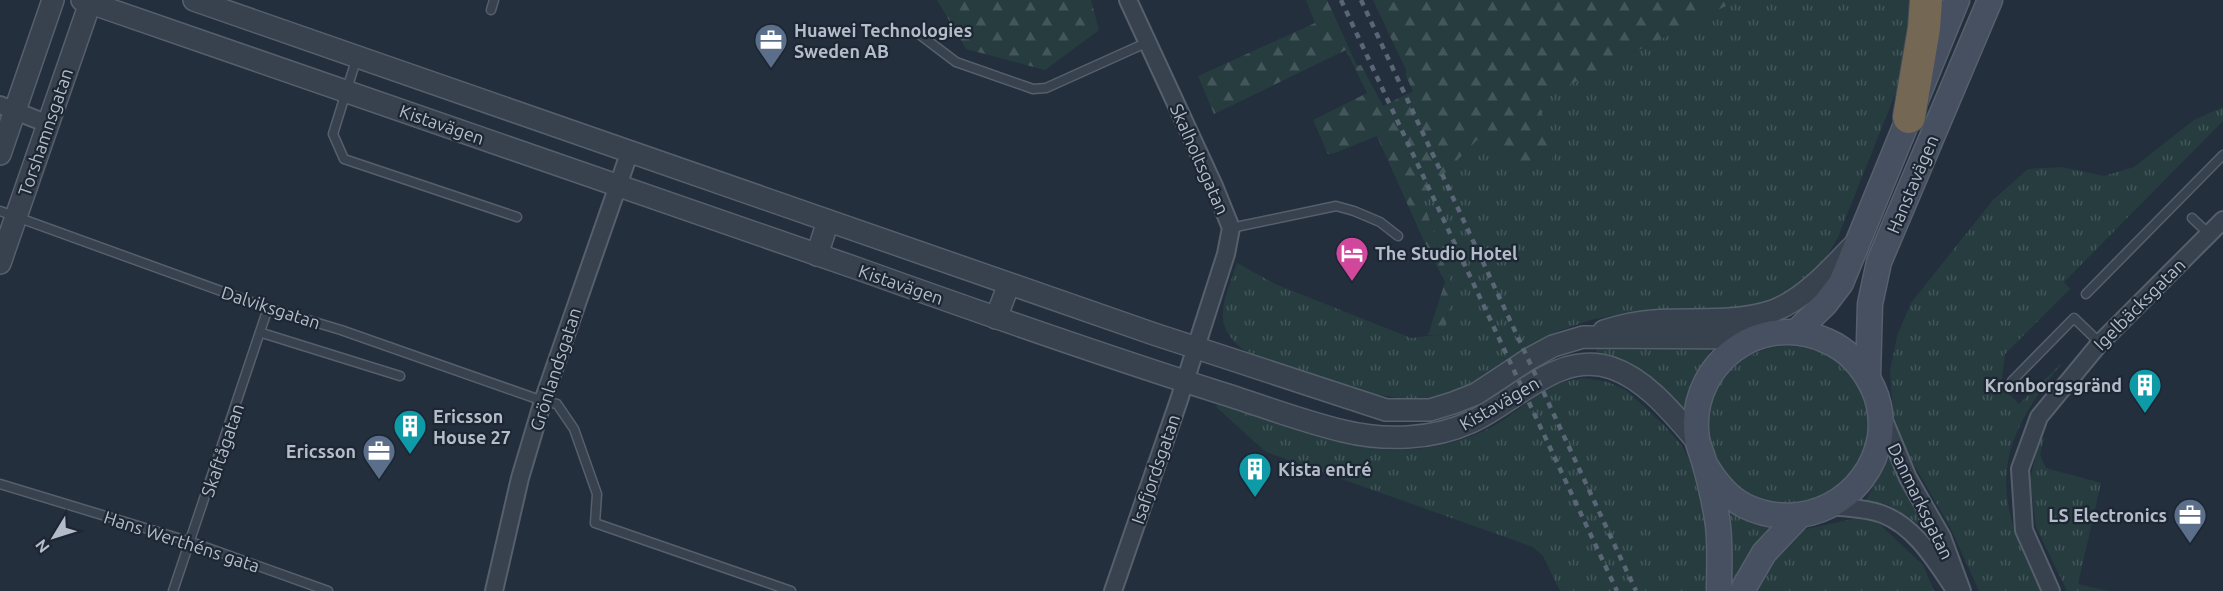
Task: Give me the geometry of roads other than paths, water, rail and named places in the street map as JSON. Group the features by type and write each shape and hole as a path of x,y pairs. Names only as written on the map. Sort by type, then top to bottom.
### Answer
{"highway":[{"path":"1909,117 1924,28 1926,0"}],"main road":[{"name":"Hanstavägen","path":"1796,332 1820,310 1841,283 1958,0"},
{"name":"Hanstavägen","path":"1868,377 1870,304 1879,262 1990,0"},
{"name":"Hanstavägen","path":"1705,464 1728,494 1761,513 1799,516 1832,506 1861,482 1871,466 1878,448 1881,429 1876,393 1868,377 1854,360 1838,346 1818,336 1782,332 1754,338 1738,346 1724,358 1708,380 1698,405 1696,423 1697,441 1705,464 1717,520 1719,591"},
{"name":"Hanstavägen","path":"1742,591 1764,553 1799,516"}],"street":[{"name":"Torshamnsgatan","path":"0,154 8,108 53,0"},
{"name":"Kistavägen","path":"194,0 1009,284 1386,410 1430,410 1476,394 1553,346 1583,337 1754,338"},
{"name":"Skalholtsgatan","path":"1128,0 1231,228 1226,254 1195,347"},
{"name":"Torshamnsgatan","path":"0,263 8,214 48,124 88,1"},
{"name":"Kistavägen","path":"88,1 996,318 1184,381 1344,431 1400,437 1449,431 1487,414 1543,377 1572,366 1591,364 1613,368 1632,378 1652,394 1697,441"},
{"path":"8,108 48,124"},
{"name":"Grönlandsgatan","path":"494,591 520,478 543,401 630,151"},
{"path":"817,255 828,220"},
{"name":"Igelbäcksgatan","path":"2051,591 2024,530 2020,469 2039,417 2100,343 2223,220"},
{"path":"1583,337 1629,324 1656,321 1710,321 1755,316 1775,310 1801,294 1826,274 1858,241"},
{"path":"996,318 1009,284"},
{"name":"Isafjordsgatan","path":"1113,591 1195,347"},
{"name":"Danmarksgatan","path":"1880,410 1908,478 1942,537 1962,591"},
{"name":"Danmarksgatan","path":"1832,506 1866,510 1897,522 1913,534 1928,551 1956,591"}],"lane":[{"path":"491,10 494,0"},
{"path":"919,34 956,62 1034,89 1046,88 1148,42"},
{"path":"358,57 333,134 344,159 517,217"},
{"path":"2086,294 2223,155"},
{"path":"1231,228 1336,206 1380,222 1398,236"},
{"name":"Dalviksgatan","path":"8,214 268,308 341,330 557,404 574,429 597,494 595,523 791,591"},
{"path":"2192,218 2209,234"},
{"name":"Skaftågatan","path":"173,591 262,333 268,308"},
{"path":"2012,381 2074,318 2100,343"},
{"path":"262,333 400,376"},
{"name":"Hans Werthéns gata","path":"0,484 191,542 328,591"}],"railway":[{"path":"1341,0 1617,591"},
{"path":"1361,0 1636,591"}],"place":[{"name":"Huawei Technologies Sweden AB","path":"771,69"},
{"name":"The Studio Hotel","path":"1352,282"},
{"name":"Kronborgsgränd","path":"2145,414"},
{"name":"Ericsson House 27","path":"410,455"},
{"name":"Ericsson","path":"379,480"},
{"name":"Kista entré","path":"1255,498"},
{"name":"LS Electronics","path":"2190,544"}]}
